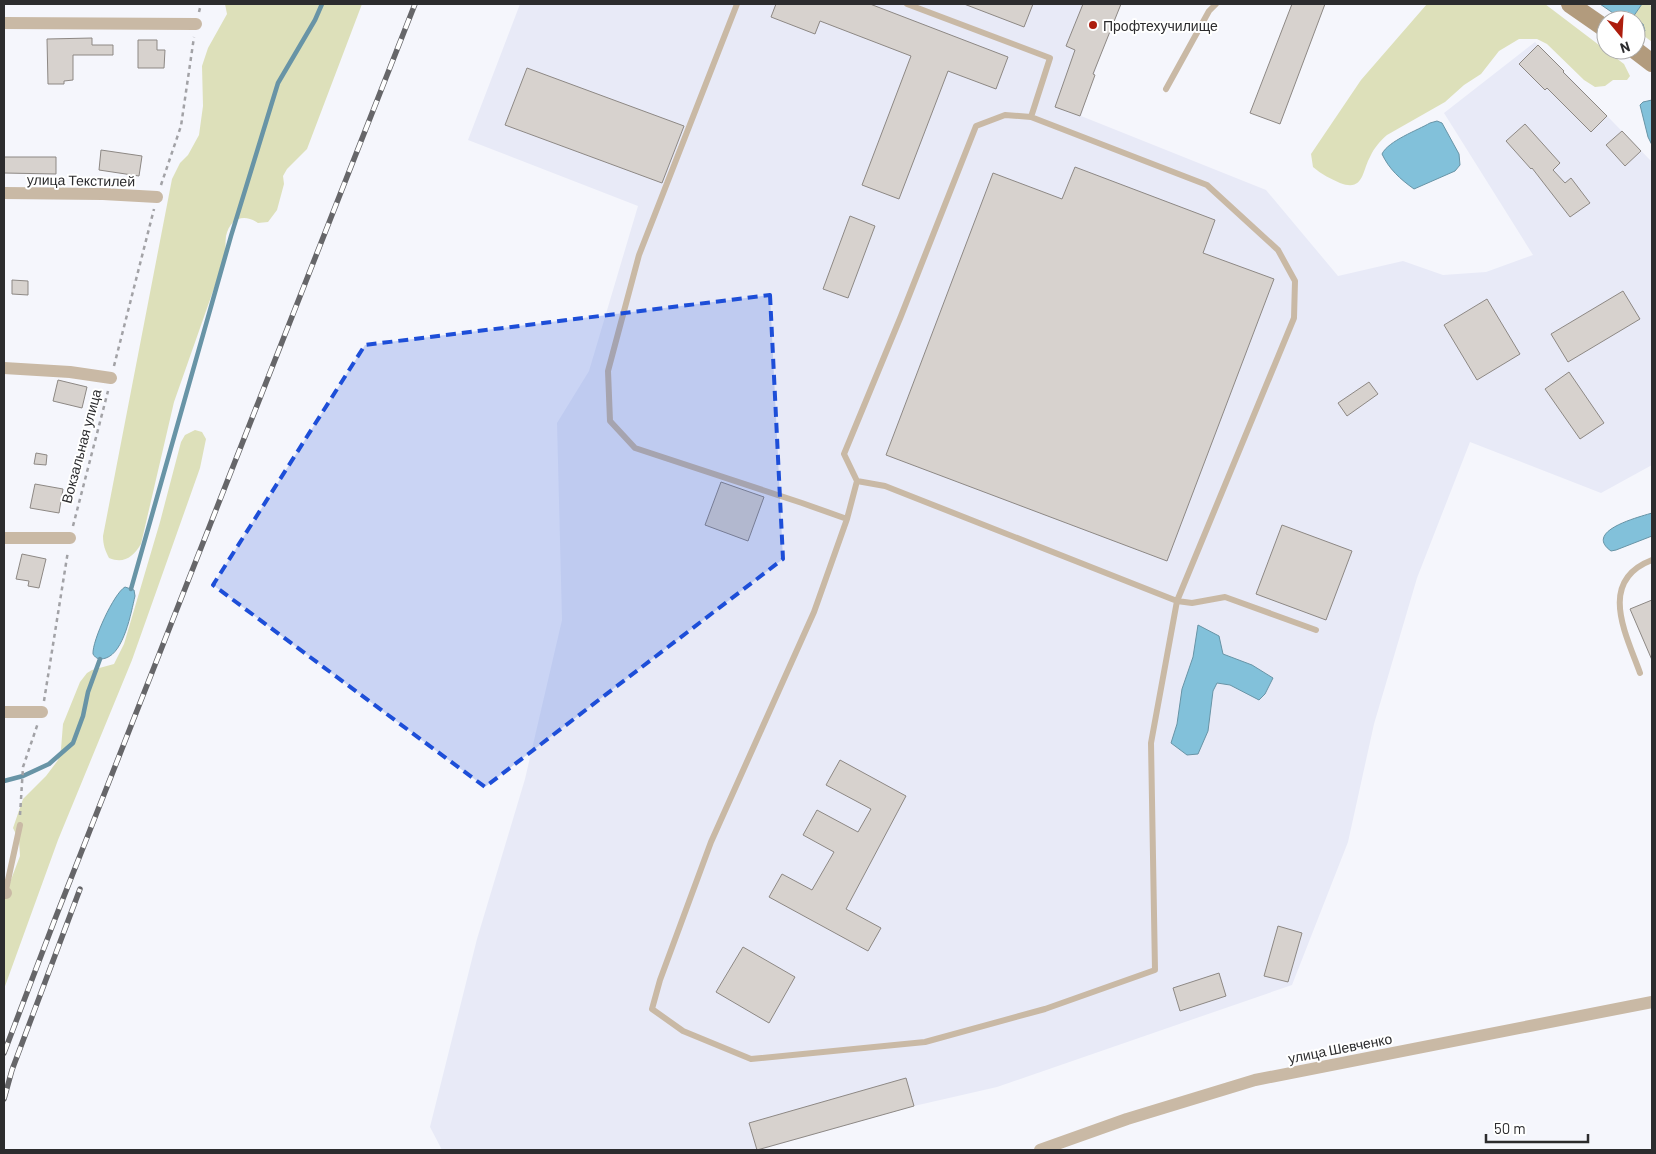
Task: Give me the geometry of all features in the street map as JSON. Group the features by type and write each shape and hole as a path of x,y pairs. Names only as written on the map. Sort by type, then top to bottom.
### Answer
{"street":[{"path":"1570,4 1596,22"},
{"path":"4,23 196,24"},
{"name":"улица Текстилей","path":"4,193 103,194 157,197"},
{"path":"4,368 70,372 111,378"},
{"path":"4,538 70,538"},
{"path":"4,712 42,712"},
{"name":"улица Шевченко","path":"1040,1150 1126,1119 1255,1080 1652,1002"}],"lane":[{"path":"737,4 639,255 608,371 610,421 634,448 802,503 847,520"},
{"path":"907,4 1050,58 1031,117"},
{"path":"1166,89 1209,11 1216,4"},
{"path":"1005,115 1031,117 1207,185 1278,250 1295,281 1294,318 1177,601 1151,743 1155,970 1045,1009 925,1042 751,1058 684,1032 652,1009 660,980 711,842 814,612 847,520 857,481 844,454 976,126 1005,115"},
{"path":"857,481 885,486 1177,601 1192,603 1225,597 1316,630"},
{"path":"1640,673 1620,615 1619,601 1626,580 1632,572 1643,563 1652,560"},
{"path":"4,895 20,826"}],"path":[{"name":"Вокзальная улица","path":"20,826 23,767 42,712 70,538 157,197 180,126 196,24 201,4"}],"highlighted area":[{"path":"770,295 783,559 485,787 213,585 365,345"}],"shaded area":[{"path":"520,4 1121,4 1099,59 1081,116 1266,190 1338,276 1403,261 1443,275 1486,272 1533,255 1444,113 1535,42 1652,162 1652,465 1601,493 1470,442 1417,578 1374,724 1348,842 1292,985 997,1087 914,1106 759,1150 442,1150 430,1127 477,939 525,779 562,620 557,423 589,371 638,206 468,140"}],"green space":[{"path":"225,4 362,4 307,149 287,169 283,176 284,184 277,210 268,222 258,223 248,218 238,219 234,221 228,230 225,257 174,402 141,544 135,553 128,558 114,560 109,558 103,536 172,179 180,163 188,155 199,135 203,106 202,66 208,48 227,14"},
{"path":"1427,4 1545,4 1596,43 1596,60 1619,60 1624,64 1630,76 1627,80 1613,80 1605,86 1595,87 1584,80 1547,44 1537,39 1519,39 1499,51 1481,74 1464,85 1445,102 1387,135 1373,151 1361,179 1354,185 1348,185 1340,183 1313,167 1311,154 1361,80"},
{"path":"1642,4 1649,4 1652,7 1652,42 1646,37 1646,10 1638,10"},
{"path":"195,430 202,432 206,439 200,468 132,660 58,840 4,989 4,898 20,856 19,840 13,828 23,799 46,776 58,760 63,724 80,682 92,670 114,664 124,644 160,522 181,442 185,435"}],"water":[{"path":"1600,4 1642,4 1638,10 1609,10"},
{"path":"1652,100 1652,145 1648,137 1640,105 1643,102"},
{"path":"1437,121 1442,123 1459,154 1460,165 1455,171 1414,189 1395,173 1382,154 1385,149 1397,140"},
{"path":"1652,513 1652,536 1611,551 1604,544 1604,537 1608,531 1616,526"},
{"path":"125,587 134,590 135,596 126,631 118,648 112,654 106,658 98,659 93,654 96,639 115,598"},
{"path":"1198,625 1219,636 1223,654 1252,665 1273,678 1265,694 1259,700 1230,685 1217,683 1213,691 1208,731 1198,754 1187,755 1171,743 1177,724 1182,689 1193,657"}],"building":[{"path":"776,4 870,4 1008,57 996,89 948,71 899,199 862,185 911,56 820,21 815,34 771,17"},
{"path":"964,4 1033,4 1024,27"},
{"path":"1083,4 1121,4 1093,74 1095,75 1080,116 1055,107 1075,50 1066,46"},
{"path":"1292,4 1325,4 1280,124 1250,113"},
{"path":"92,38 92,45 113,45 113,55 73,55 73,80 64,81 64,84 48,84 47,39"},
{"path":"138,40 157,40 157,50 165,50 164,68 138,68"},
{"path":"1538,45 1607,116 1591,132 1547,88 1545,90 1519,64"},
{"path":"527,68 684,126 662,183 505,125"},
{"path":"1525,124 1560,163 1553,170 1565,183 1571,178 1590,203 1570,217 1532,168 1506,141"},
{"path":"1622,131 1641,151 1625,166 1606,145"},
{"path":"101,150 142,156 139,176 99,170"},
{"path":"4,157 56,157 56,174 4,173"},
{"path":"1075,167 1215,220 1203,253 1274,279 1167,561 886,455 993,173 1062,199"},
{"path":"850,216 875,226 848,298 823,289"},
{"path":"12,280 28,281 28,295 12,294"},
{"path":"1623,291 1640,319 1568,362 1551,334"},
{"path":"1487,299 1520,354 1477,380 1444,325"},
{"path":"1569,372 1604,423 1580,439 1545,389"},
{"path":"58,380 87,387 82,408 53,401"},
{"path":"1369,382 1378,394 1347,416 1338,403"},
{"path":"36,453 47,455 46,465 34,464"},
{"path":"721,482 764,497 748,541 705,525"},
{"path":"35,484 63,489 59,513 30,508"},
{"path":"1282,525 1352,551 1326,620 1256,594"},
{"path":"22,554 46,559 39,588 28,586 29,581 16,579"},
{"path":"1652,600 1652,660 1630,609"},
{"path":"840,760 906,796 846,909 881,928 868,951 769,897 782,874 812,890 834,852 803,835 817,810 858,832 871,809 826,785"},
{"path":"1278,926 1302,933 1288,982 1264,976"},
{"path":"743,947 795,977 769,1023 716,992"},
{"path":"1219,973 1226,996 1180,1011 1173,988"},
{"path":"906,1078 914,1106 757,1150 749,1123"}],"waterway":[{"path":"131,589 231,236 278,83 315,20 322,4"},
{"path":"4,781 23,776 49,764 73,743 100,659"}],"railway":[{"path":"4,1053 415,4"},
{"path":"4,1099 12,1070 80,889"}],"place":[{"name":"Профтехучилище","path":"1093,25"}]}
